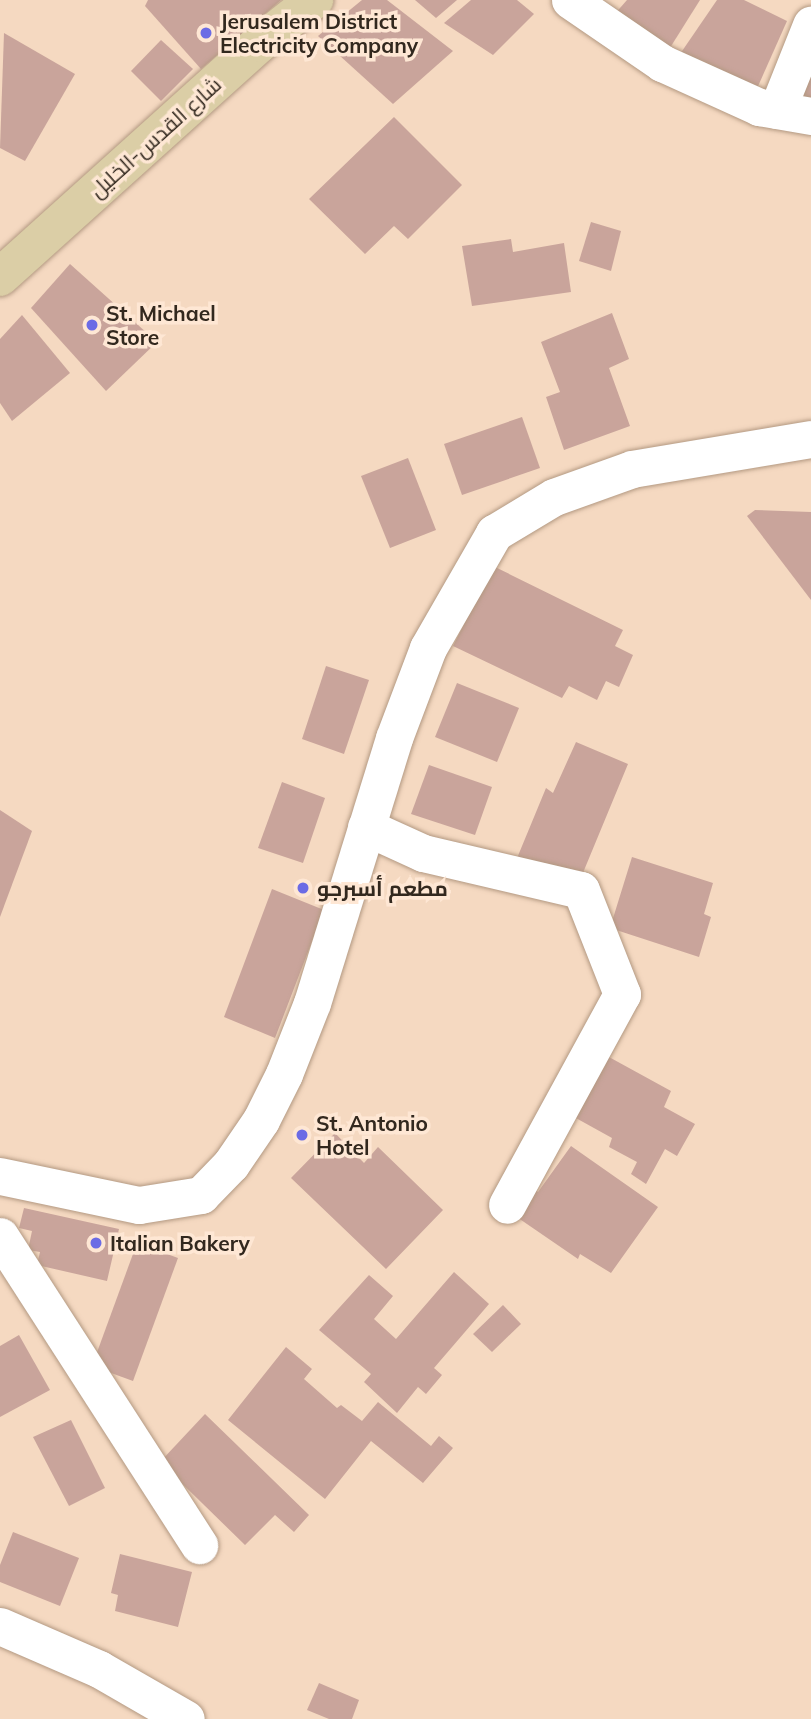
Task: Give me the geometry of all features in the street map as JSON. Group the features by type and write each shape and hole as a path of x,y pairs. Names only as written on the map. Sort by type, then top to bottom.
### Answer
{"main road":[{"name":"شارع القدس-الخليل","path":"0,277 261,41 314,0"}],"street":[{"path":"570,0 662,63 759,107 794,113 811,25"},
{"path":"0,1176 138,1205 201,1195 231,1164 261,1120 284,1074 313,1003 366,827 428,648 494,533 554,497 632,469 811,439"},
{"path":"366,827 423,853 581,890 622,994 507,1205"},
{"path":"0,1236 199,1545"},
{"path":"0,1626 99,1669 186,1719"}],"building":[{"name":"Jerusalem District Electricity Company","path":"148,0 281,0 201,69 145,6"},
{"path":"362,0 387,0 453,51 393,104 318,36"},
{"path":"415,0 457,0 436,18"},
{"path":"471,0 517,0 534,14 493,55 444,23"},
{"path":"627,0 700,0 668,51 613,16"},
{"path":"717,0 744,0 787,21 755,93 678,57"},
{"path":"4,33 75,74 25,161 0,148"},
{"path":"161,40 193,69 161,101 131,71"},
{"path":"811,52 811,103 792,100"},
{"path":"394,117 462,185 408,239 394,226 365,254 309,199"},
{"path":"591,222 621,231 611,271 579,261"},
{"path":"511,239 513,252 564,243 571,292 472,306 462,246"},
{"name":"St. Michael Store","path":"70,264 157,342 106,391 31,308"},
{"path":"612,313 629,359 609,368 630,426 564,450 546,397 560,392 541,342"},
{"path":"22,315 70,373 12,421 0,403 0,339"},
{"path":"522,417 540,468 462,495 444,444"},
{"path":"408,458 436,530 390,548 361,476"},
{"path":"755,510 811,512 811,600 747,516"},
{"path":"493,566 623,630 615,646 633,655 619,687 606,681 597,700 569,686 562,698 453,646"},
{"path":"326,666 369,680 344,754 302,739"},
{"path":"457,683 519,708 497,762 435,737"},
{"path":"576,742 628,764 580,880 515,863 546,788 553,793"},
{"path":"429,765 492,787 475,835 411,814"},
{"path":"282,782 325,798 303,863 258,848"},
{"path":"0,810 32,831 0,917"},
{"path":"632,857 713,883 704,914 711,917 699,957 610,928"},
{"path":"272,889 324,910 275,1038 224,1017"},
{"path":"598,1051 671,1091 664,1107 695,1124 677,1156 665,1149 646,1184 631,1174 637,1162 609,1147 612,1138 565,1112"},
{"path":"335,1133 364,1163 378,1147 443,1210 386,1269 291,1178"},
{"path":"571,1146 658,1207 611,1273 580,1254 578,1259 508,1211 526,1184 538,1192"},
{"path":"24,1208 119,1229 107,1281 37,1265 40,1252 28,1250 32,1231 19,1228"},
{"path":"137,1243 178,1258 133,1381 92,1366"},
{"path":"454,1272 489,1304 434,1368 442,1375 426,1394 418,1387 397,1413 364,1382 371,1374 319,1330 369,1275 393,1296 374,1319 396,1339"},
{"path":"503,1305 521,1324 492,1352 473,1334"},
{"path":"19,1335 50,1390 0,1417 0,1346"},
{"path":"286,1347 312,1369 304,1379 337,1408 341,1405 362,1421 378,1402 431,1446 439,1436 453,1448 423,1483 371,1441 325,1499 228,1420"},
{"path":"205,1414 309,1515 294,1532 275,1515 245,1545 160,1462"},
{"path":"71,1420 105,1488 69,1506 33,1437"},
{"path":"13,1532 79,1558 60,1606 0,1582 0,1565"},
{"path":"120,1554 192,1572 178,1627 115,1611 118,1595 111,1593"},
{"path":"319,1683 359,1700 352,1719 329,1719 307,1710"}],"place":[{"name":"Jerusalem District Electricity Company","path":"206,33"},
{"name":"St. Michael Store","path":"92,325"},
{"name":"مطعم أسبرجو","path":"303,888"},
{"name":"St. Antonio Hotel","path":"302,1135"},
{"name":"Italian Bakery","path":"96,1243"}]}
